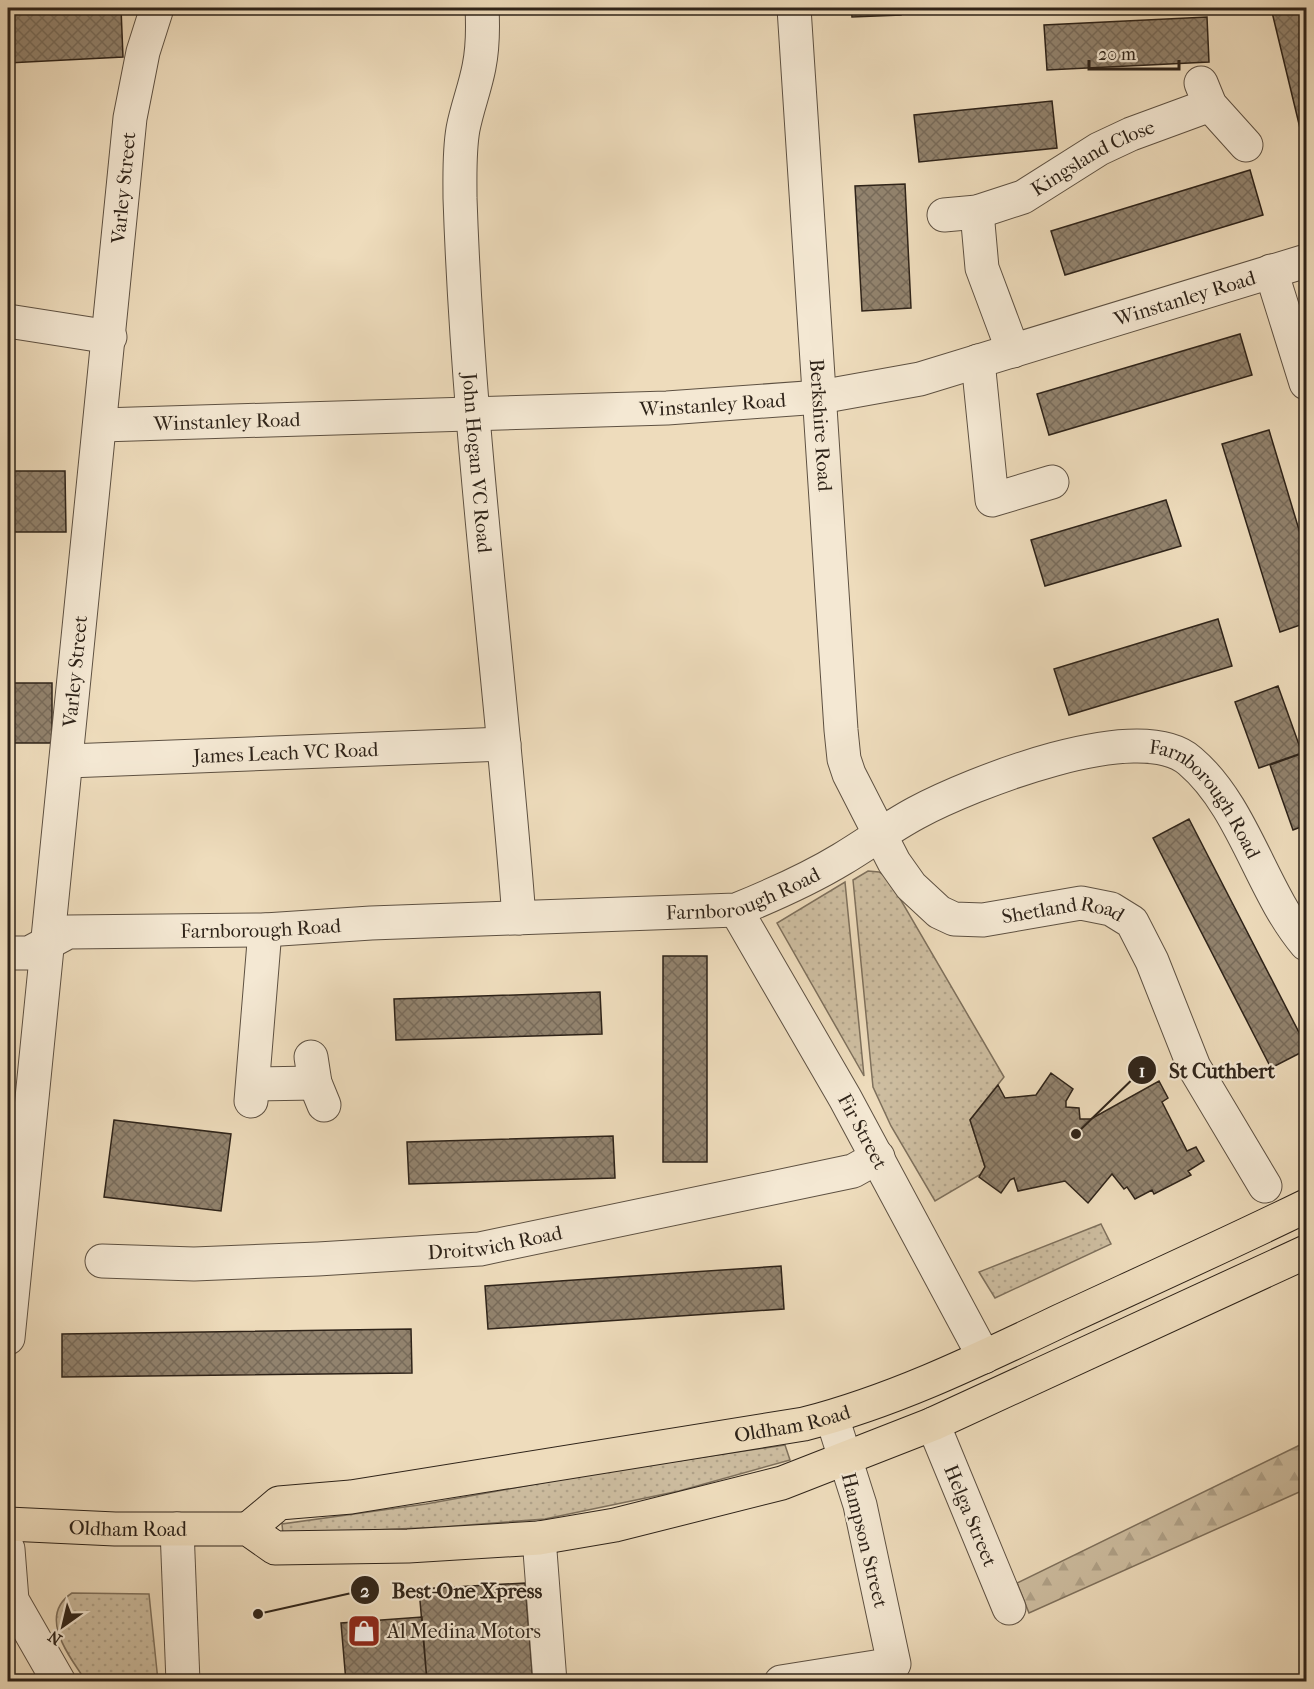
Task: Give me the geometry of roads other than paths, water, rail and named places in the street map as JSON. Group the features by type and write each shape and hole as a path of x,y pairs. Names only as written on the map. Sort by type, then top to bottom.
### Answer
{"highway":[{"name":"Oldham Road","path":"8,1524 248,1529 279,1503 351,1497 804,1424 881,1401 984,1357 1306,1206"},
{"path":"248,1529 275,1548 408,1546 539,1538 615,1525 696,1506 782,1483 846,1460 933,1424 1306,1252"}],"street":[{"name":"Varley Street","path":"8,1338 68,761 130,118 143,52 157,8"},
{"name":"John Hogan VC Road","path":"482,8 483,36 480,65 463,130 459,169 471,415 519,918"},
{"name":"Berkshire Road","path":"794,8 844,759 879,835"},
{"name":"Kingsland Close","path":"944,215 977,212 1023,197 1113,142 1205,94 1246,145"},
{"path":"977,212 982,268 1012,351"},
{"name":"Winstanley Road","path":"101,425 667,408 820,397 904,383 1306,261"},
{"path":"1272,271 1306,384"},
{"path":"8,321 110,337"},
{"path":"978,361 992,500 1052,482"},
{"name":"James Leach VC Road","path":"68,761 504,744"},
{"name":"Farnborough Road","path":"8,953 29,953 68,932 265,930 371,922 736,910 774,895 935,804 1044,763 1114,746 1146,744 1161,747 1189,760 1220,797 1290,921 1306,944"},
{"name":"Shetland Road","path":"879,835 911,886 939,912 954,919 1004,917 1082,903 1111,909 1128,918 1142,938 1194,1067 1259,1175"},
{"name":"Fir Street","path":"736,910 878,1157 984,1357"},
{"path":"265,930 252,1092 317,1082"},
{"name":"Droitwich Road","path":"102,1261 195,1264 480,1249 854,1171 878,1157"},
{"name":"Hampson Street","path":"780,1682 894,1664 860,1505 832,1417"},
{"name":"Helga Street","path":"933,1424 1009,1608"},
{"path":"177,1529 183,1682"},
{"path":"539,1538 550,1682"},
{"path":"8,1549 12,1600 59,1682"}],"place":[{"name":"St Cuthbert","path":"1076,1134"},
{"name":"Best-One Xpress","path":"258,1614"},
{"name":"Al Medina Motors","path":"364,1631"}]}
